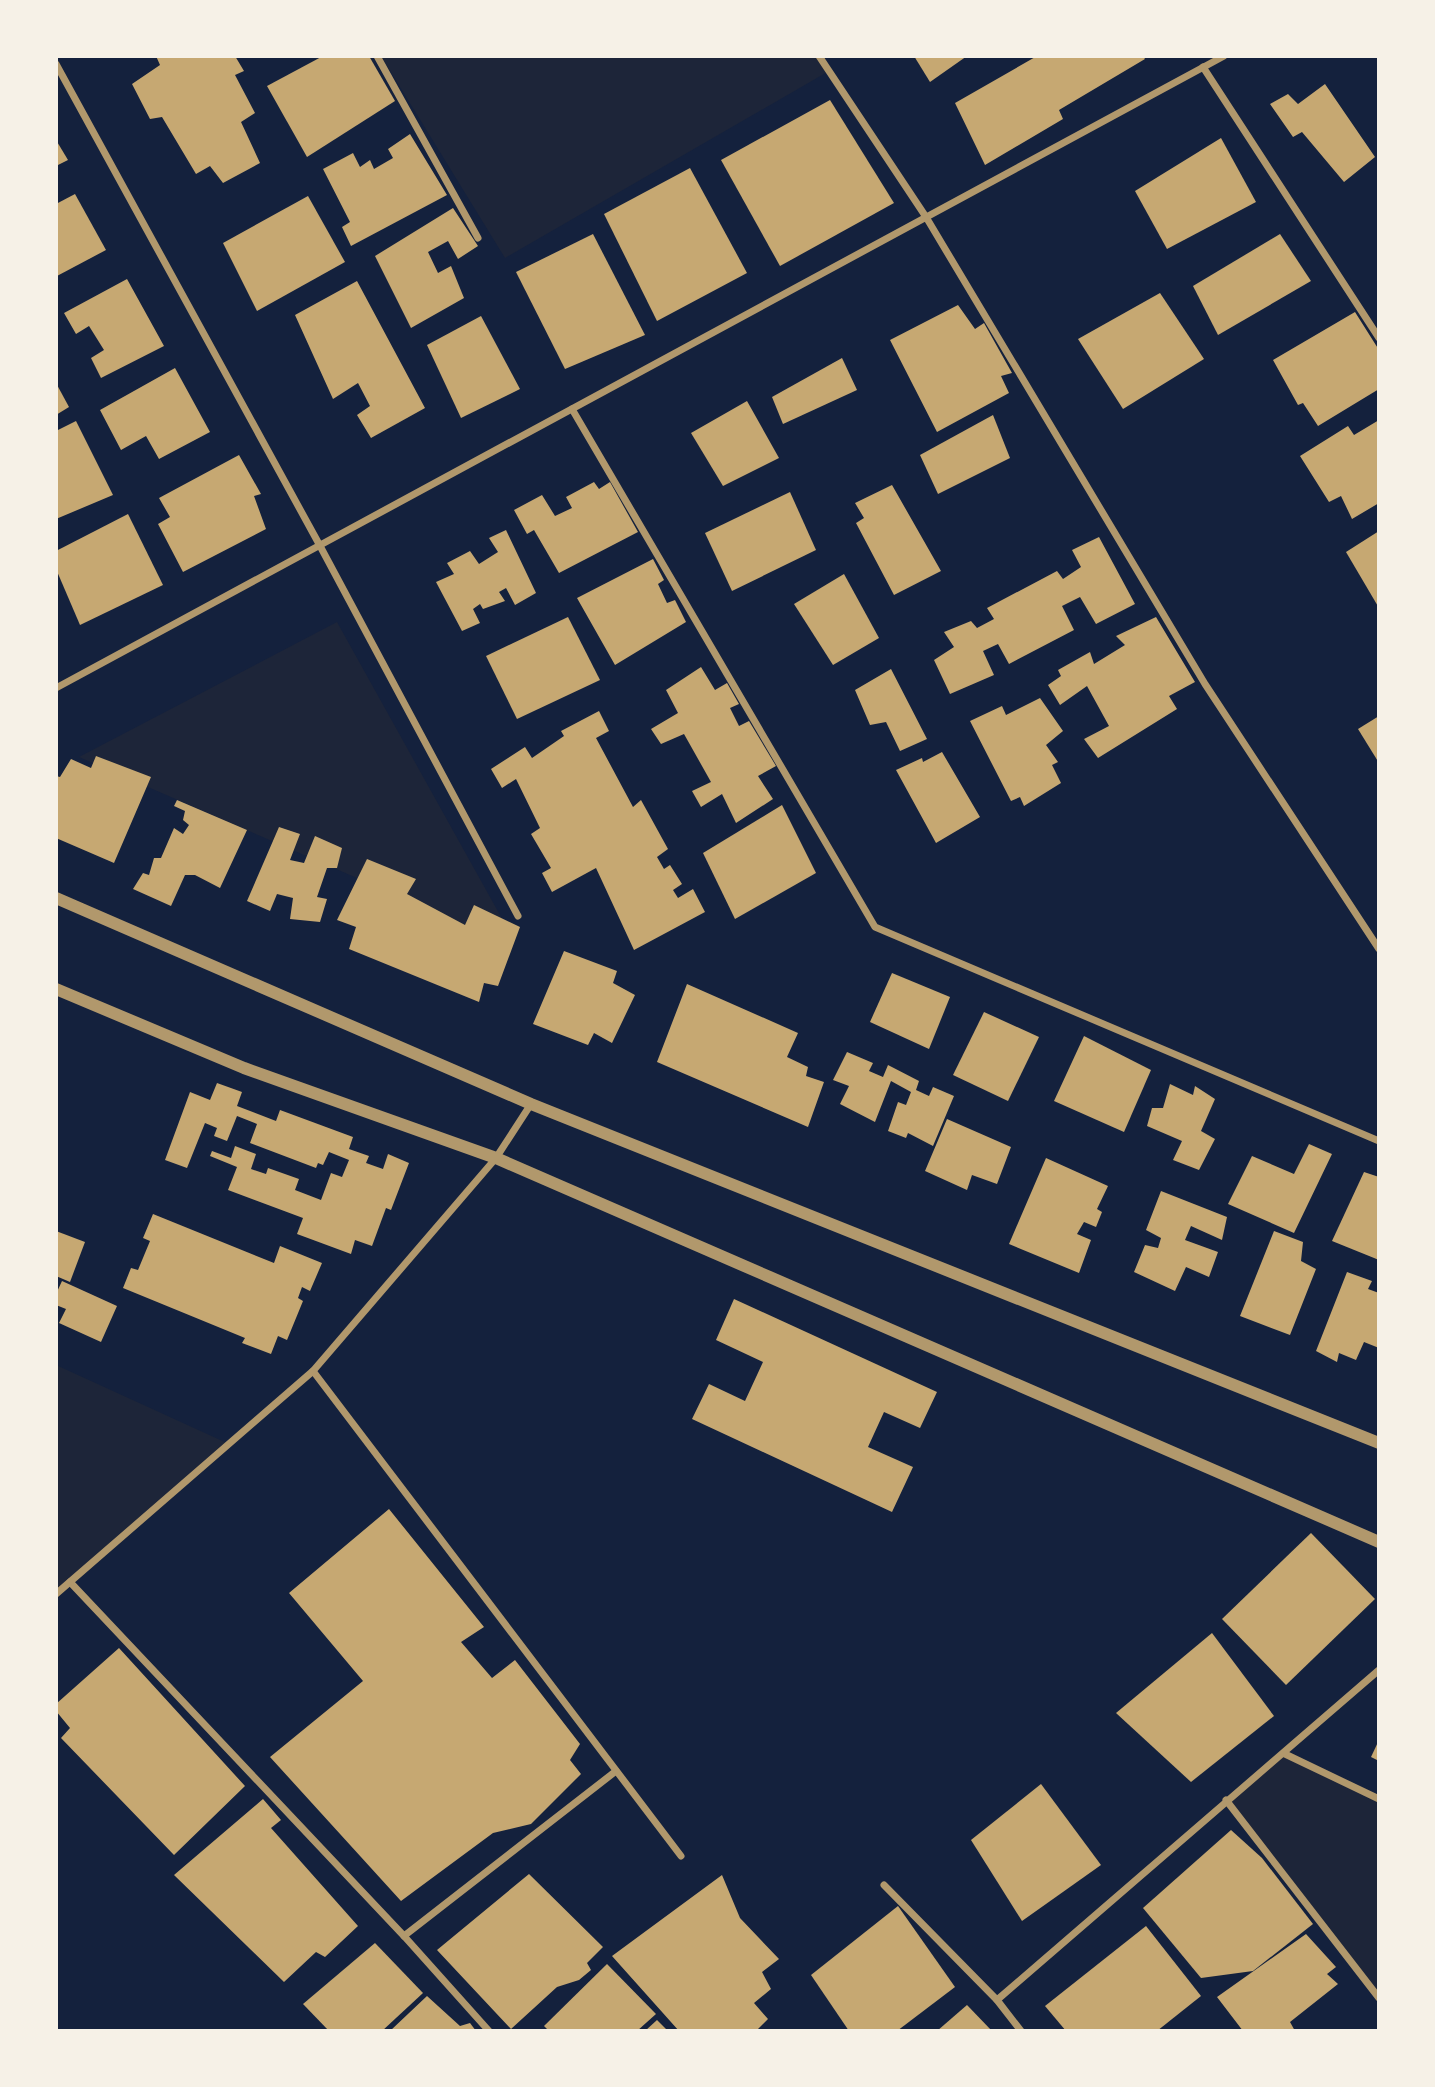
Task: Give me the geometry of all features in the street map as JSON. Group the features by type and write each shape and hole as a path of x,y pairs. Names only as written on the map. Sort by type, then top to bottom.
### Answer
{"street":[{"path":"377,56 478,238"},
{"path":"819,56 926,217 1205,684 1379,949"},
{"path":"56,688 1224,56"},
{"path":"56,64 319,544 518,916"},
{"path":"1203,67 1379,338"},
{"path":"572,409 875,927 1379,1141"},
{"path":"56,898 531,1104 1379,1443"},
{"path":"56,989 244,1068 496,1158 1379,1542"},
{"path":"56,1594 313,1371 496,1158 531,1104"},
{"path":"313,1371 681,1856"},
{"path":"70,1582 404,1936 489,2031"},
{"path":"997,2000 1226,1800 1285,1754 1379,1671"},
{"path":"1285,1754 1379,1799"},
{"path":"404,1936 616,1771"},
{"path":"1226,1800 1379,1998"},
{"path":"884,1885 997,2000 1021,2031"}],"shaded area":[{"path":"381,56 819,56 829,71 505,258"},
{"path":"337,622 510,933 465,925 79,757"},
{"path":"56,1365 229,1444 56,1594"},
{"path":"1285,1754 1379,1799 1379,1998 1226,1800"}],"building":[{"path":"156,56 235,56 244,71 235,75 255,113 241,122 260,163 223,183 210,166 196,174 162,117 150,119 132,84 160,65"},
{"path":"323,56 369,56 395,101 307,157 267,86"},
{"path":"914,56 967,56 930,82"},
{"path":"1037,56 1143,56 1145,59 1059,110 1063,119 985,165 955,103"},
{"path":"1325,84 1375,157 1344,182 1302,132 1293,137 1270,104 1288,94 1298,104"},
{"path":"830,100 894,203 780,266 721,160"},
{"path":"410,134 447,195 351,246 342,227 350,222 323,169 353,153 360,167 370,160 374,169 393,158 388,149"},
{"path":"1221,138 1256,202 1167,249 1135,191"},
{"path":"56,140 68,160 56,166"},
{"path":"690,168 747,273 657,321 604,214"},
{"path":"75,194 106,250 57,276 56,204"},
{"path":"308,196 345,262 257,311 223,243"},
{"path":"453,208 478,246 458,259 448,241 428,252 438,273 451,266 464,298 411,328 375,256"},
{"path":"593,234 645,335 565,369 516,272"},
{"path":"1280,234 1311,281 1218,335 1193,286"},
{"path":"127,279 164,346 101,378 91,358 104,350 89,326 76,334 64,313"},
{"path":"357,281 425,408 371,438 357,415 370,406 358,383 333,399 295,315"},
{"path":"1160,293 1204,359 1123,409 1078,339"},
{"path":"958,305 975,329 984,323 1012,373 1001,376 1009,393 937,432 890,340"},
{"path":"1355,312 1379,350 1379,389 1318,426 1303,403 1298,405 1273,360"},
{"path":"481,316 520,389 461,418 427,345"},
{"path":"842,358 857,390 783,424 772,397"},
{"path":"175,368 210,432 159,459 146,436 121,450 100,410"},
{"path":"56,383 69,407 56,415"},
{"path":"747,401 779,458 723,486 691,433"},
{"path":"993,415 1010,458 938,494 920,455"},
{"path":"1379,420 1379,503 1352,519 1341,496 1329,502 1300,456 1348,426 1354,435"},
{"path":"76,421 113,495 56,519 56,431"},
{"path":"239,455 261,494 254,496 266,529 183,572 158,524 170,517 159,498"},
{"path":"594,482 599,489 610,482 638,532 559,573 534,530 527,534 514,510 542,495 555,516 572,508 566,497"},
{"path":"892,485 941,571 894,595 856,523 864,518 855,503"},
{"path":"790,492 816,550 732,591 705,533"},
{"path":"128,514 163,585 80,625 56,569 56,551"},
{"path":"506,530 536,593 515,605 506,588 499,592 505,601 483,609 480,604 473,609 480,623 462,631 436,582 454,574 447,563 470,551 479,564 498,552 489,538"},
{"path":"1379,531 1379,608 1346,552"},
{"path":"1099,537 1135,604 1096,624 1080,597 1062,606 1074,630 1009,664 998,644 983,651 994,675 950,694 934,660 954,647 944,632 971,621 977,628 994,619 987,608 1057,571 1063,579 1081,567 1072,550"},
{"path":"653,559 664,580 658,584 667,603 675,600 686,622 615,665 577,598"},
{"path":"844,574 879,638 833,665 794,604"},
{"path":"568,617 600,680 517,719 486,656"},
{"path":"1156,617 1195,682 1169,696 1177,709 1098,758 1084,739 1109,726 1087,686 1060,705 1048,685 1061,676 1058,670 1090,652 1094,664 1125,645 1116,636"},
{"path":"701,667 715,690 727,683 739,704 730,708 739,726 749,721 776,766 758,776 773,799 736,823 722,794 701,807 692,791 711,782 684,734 661,744 651,729 678,713 666,690"},
{"path":"891,669 927,739 900,751 886,722 870,725 855,690"},
{"path":"1040,698 1063,731 1046,745 1058,762 1052,765 1061,783 1024,806 1020,797 1011,801 970,721 1002,706 1006,715"},
{"path":"599,711 609,731 596,738 633,807 641,800 668,849 657,857 664,869 670,865 682,884 673,890 678,898 693,889 705,912 634,950 596,868 552,892 542,873 551,868 531,834 540,828 516,779 502,788 491,769 525,747 532,758 564,736 561,731"},
{"path":"1379,716 1379,763 1358,729"},
{"path":"942,752 980,817 936,843 896,770 922,758 923,762"},
{"path":"96,756 151,777 114,863 56,838 56,776 60,777 71,759 91,768"},
{"path":"177,800 247,830 220,888 195,875 185,875 171,906 133,889 143,873 149,875 154,858 161,858 174,828 183,834 189,825 183,820 185,811 174,806"},
{"path":"782,805 816,873 735,919 703,853"},
{"path":"279,827 300,834 290,860 304,863 315,836 342,848 337,868 327,868 317,897 327,899 320,922 290,919 293,898 277,894 270,911 247,901"},
{"path":"367,859 416,879 407,894 465,925 474,905 520,927 498,986 484,983 479,1002 349,949 356,927 337,920"},
{"path":"564,951 617,971 613,983 635,995 612,1043 594,1033 588,1045 533,1024"},
{"path":"892,973 950,997 929,1049 870,1022"},
{"path":"687,984 798,1033 787,1057 808,1067 806,1076 824,1082 808,1127 657,1062"},
{"path":"984,1012 1039,1037 1008,1101 953,1075"},
{"path":"1084,1036 1151,1070 1124,1132 1054,1101"},
{"path":"847,1052 873,1063 869,1071 883,1077 888,1065 919,1081 916,1090 929,1096 933,1087 954,1096 933,1146 908,1133 906,1138 888,1131 898,1102 906,1105 911,1092 891,1081 875,1122 840,1104 849,1086 833,1080"},
{"path":"217,1083 242,1092 237,1106 276,1121 280,1110 353,1137 349,1149 369,1156 366,1163 383,1169 388,1154 409,1163 391,1210 386,1208 372,1246 355,1240 351,1254 297,1234 303,1218 228,1190 237,1167 210,1156 212,1151 231,1158 235,1146 256,1154 251,1169 266,1174 268,1168 299,1179 295,1190 321,1200 331,1173 342,1177 349,1160 329,1152 323,1165 318,1163 316,1168 250,1143 257,1124 237,1116 227,1141 214,1136 217,1128 205,1123 187,1168 165,1160 190,1092 210,1100"},
{"path":"1170,1084 1193,1095 1195,1086 1215,1099 1201,1131 1215,1139 1199,1170 1173,1160 1182,1141 1147,1126 1152,1108 1163,1108"},
{"path":"947,1119 1011,1147 997,1184 972,1175 967,1190 925,1171"},
{"path":"1309,1144 1332,1154 1294,1233 1228,1204 1252,1156 1294,1174"},
{"path":"1046,1158 1108,1186 1097,1209 1102,1212 1096,1227 1084,1222 1077,1234 1091,1240 1079,1273 1009,1244"},
{"path":"1364,1172 1379,1177 1379,1260 1332,1241"},
{"path":"1161,1191 1227,1217 1222,1240 1191,1226 1185,1240 1218,1252 1209,1277 1186,1267 1175,1291 1134,1272 1145,1245 1158,1248 1161,1238 1146,1230"},
{"path":"153,1214 274,1263 280,1246 322,1263 310,1291 302,1287 298,1298 303,1301 287,1340 278,1336 271,1354 242,1343 245,1338 123,1288 131,1268 138,1270 150,1241 143,1238"},
{"path":"56,1231 85,1242 70,1282 56,1276"},
{"path":"1274,1231 1303,1242 1301,1261 1316,1269 1290,1335 1240,1316"},
{"path":"1347,1272 1372,1281 1368,1289 1379,1293 1379,1348 1364,1342 1356,1360 1339,1353 1337,1362 1316,1351"},
{"path":"62,1281 117,1306 101,1342 59,1323 66,1309 56,1305 56,1294"},
{"path":"734,1299 937,1392 920,1428 884,1412 868,1447 913,1467 892,1512 692,1419 709,1384 745,1401 763,1362 716,1340"},
{"path":"389,1509 484,1627 461,1642 492,1678 515,1660 580,1744 570,1760 581,1774 531,1824 493,1833 401,1901 270,1757 363,1681 289,1593"},
{"path":"1311,1533 1375,1599 1286,1685 1222,1619"},
{"path":"1212,1633 1274,1716 1191,1782 1116,1713"},
{"path":"119,1648 245,1786 174,1855 61,1738 70,1728 56,1711 56,1704"},
{"path":"1379,1740 1379,1761 1371,1757"},
{"path":"1041,1784 1101,1865 1022,1921 971,1840"},
{"path":"263,1799 281,1820 271,1828 358,1926 325,1957 316,1952 284,1982 174,1875"},
{"path":"1231,1830 1262,1858 1313,1924 1253,1971 1201,1978 1143,1908"},
{"path":"529,1874 603,1947 587,1963 591,1970 579,1980 557,1987 511,2029 437,1950"},
{"path":"722,1875 740,1918 779,1959 762,1972 771,1989 754,2003 768,2019 756,2031 679,2031 612,1956"},
{"path":"898,1906 955,1987 897,2031 849,2031 811,1975"},
{"path":"1146,1926 1201,1996 1157,2031 1066,2031 1045,2006"},
{"path":"1306,1934 1336,1967 1327,1974 1338,1984 1290,2022 1295,2031 1243,2031 1217,1997"},
{"path":"375,1943 423,1993 382,2031 329,2031 303,2004"},
{"path":"607,1964 656,2014 637,2031 549,2031 544,2026"},
{"path":"427,1996 460,2026 470,2023 476,2031 390,2031"},
{"path":"967,2005 992,2031 937,2031"},
{"path":"657,2020 668,2031 645,2031"}]}
